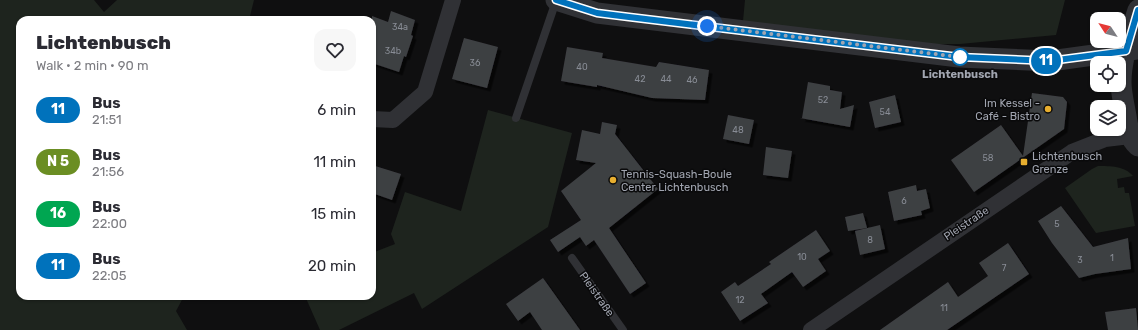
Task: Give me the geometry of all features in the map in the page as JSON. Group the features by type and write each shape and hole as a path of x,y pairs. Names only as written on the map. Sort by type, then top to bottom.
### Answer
{"street":[{"path":"376,119 394,120 425,92 453,0"},
{"path":"556,0 597,13 959,57 1050,61 1132,50"},
{"path":"1134,141 1123,101 1121,81 1132,50 1138,10"},
{"name":"Pleistraße","path":"811,330 1072,152 1105,139 1134,141"}],"lane":[{"path":"516,118 556,0"},
{"name":"Pleistraße","path":"572,258 623,330"}],"shaded area":[{"path":"0,0 94,0 104,12 117,0 254,0 250,16 16,16 16,300 182,300 176,311 187,330 0,330"},
{"path":"745,0 1065,0 1056,35 960,44 907,44 743,21"},
{"path":"488,110 572,133 548,227 422,309 414,293 339,330 320,330 307,300 376,300 376,251 395,244 391,234 405,192 461,211"},
{"path":"1098,166 1122,168 1133,176 1117,179 1118,188 1124,187 1125,193 1129,193 1135,226 1096,233 1065,188"}],"building":[{"path":"391,11 415,20 411,35 413,36 399,72 376,64 376,18 388,22"},
{"path":"464,38 498,47 487,88 452,79"},
{"path":"567,47 603,53 602,58 656,67 659,62 709,70 705,100 652,98 597,85 597,87 561,81"},
{"path":"808,82 830,86 830,90 842,92 840,109 854,105 850,127 800,118 802,118"},
{"path":"1032,93 1063,97 1067,102 1064,129 974,192 951,160 1001,125 1023,156"},
{"path":"895,95 901,122 875,128 869,102"},
{"path":"728,115 754,120 749,144 723,139"},
{"name":"Tennis-Squash-Boule Center Lichtenbusch","path":"602,122 617,125 615,134 658,189 609,228 646,283 630,294 594,240 586,246 580,237 558,252 550,240 581,220 561,191 596,163 576,160 582,130 600,134"},
{"path":"766,147 792,151 788,178 763,175"},
{"path":"376,166 401,174 392,200 376,194"},
{"path":"916,185 917,191 926,189 930,208 921,211 922,215 894,221 888,192"},
{"path":"1061,206 1093,247 1128,238 1131,269 1095,274 1079,278 1052,243 1038,221"},
{"path":"863,213 867,228 848,231 845,217"},
{"path":"880,225 885,249 860,255 855,231"},
{"path":"816,230 830,251 818,259 826,271 803,287 792,272 761,294 768,303 740,321 721,292 735,282 738,286 771,264 769,262"},
{"path":"1008,243 1029,274 947,330 880,330 948,282 958,297 988,276 979,263"},
{"path":"543,278 580,330 542,330 530,312 518,321 506,304"},
{"path":"1136,308 1138,330 1108,330 1105,312"}],"bus line":[{"name":"11","path":"556,0 597,13 629,17 959,57 1050,61 1126,51 1138,10"}],"place":[{"name":"Lichtenbusch","path":"960,57"},
{"name":"Im Kessel - Café - Bistro","path":"1048,109"},
{"name":"Lichtenbusch Grenze","path":"1024,162"},
{"name":"Tennis-Squash-Boule Center Lichtenbusch","path":"613,180"}],"route":[{"path":"707,26 960,57"}]}
